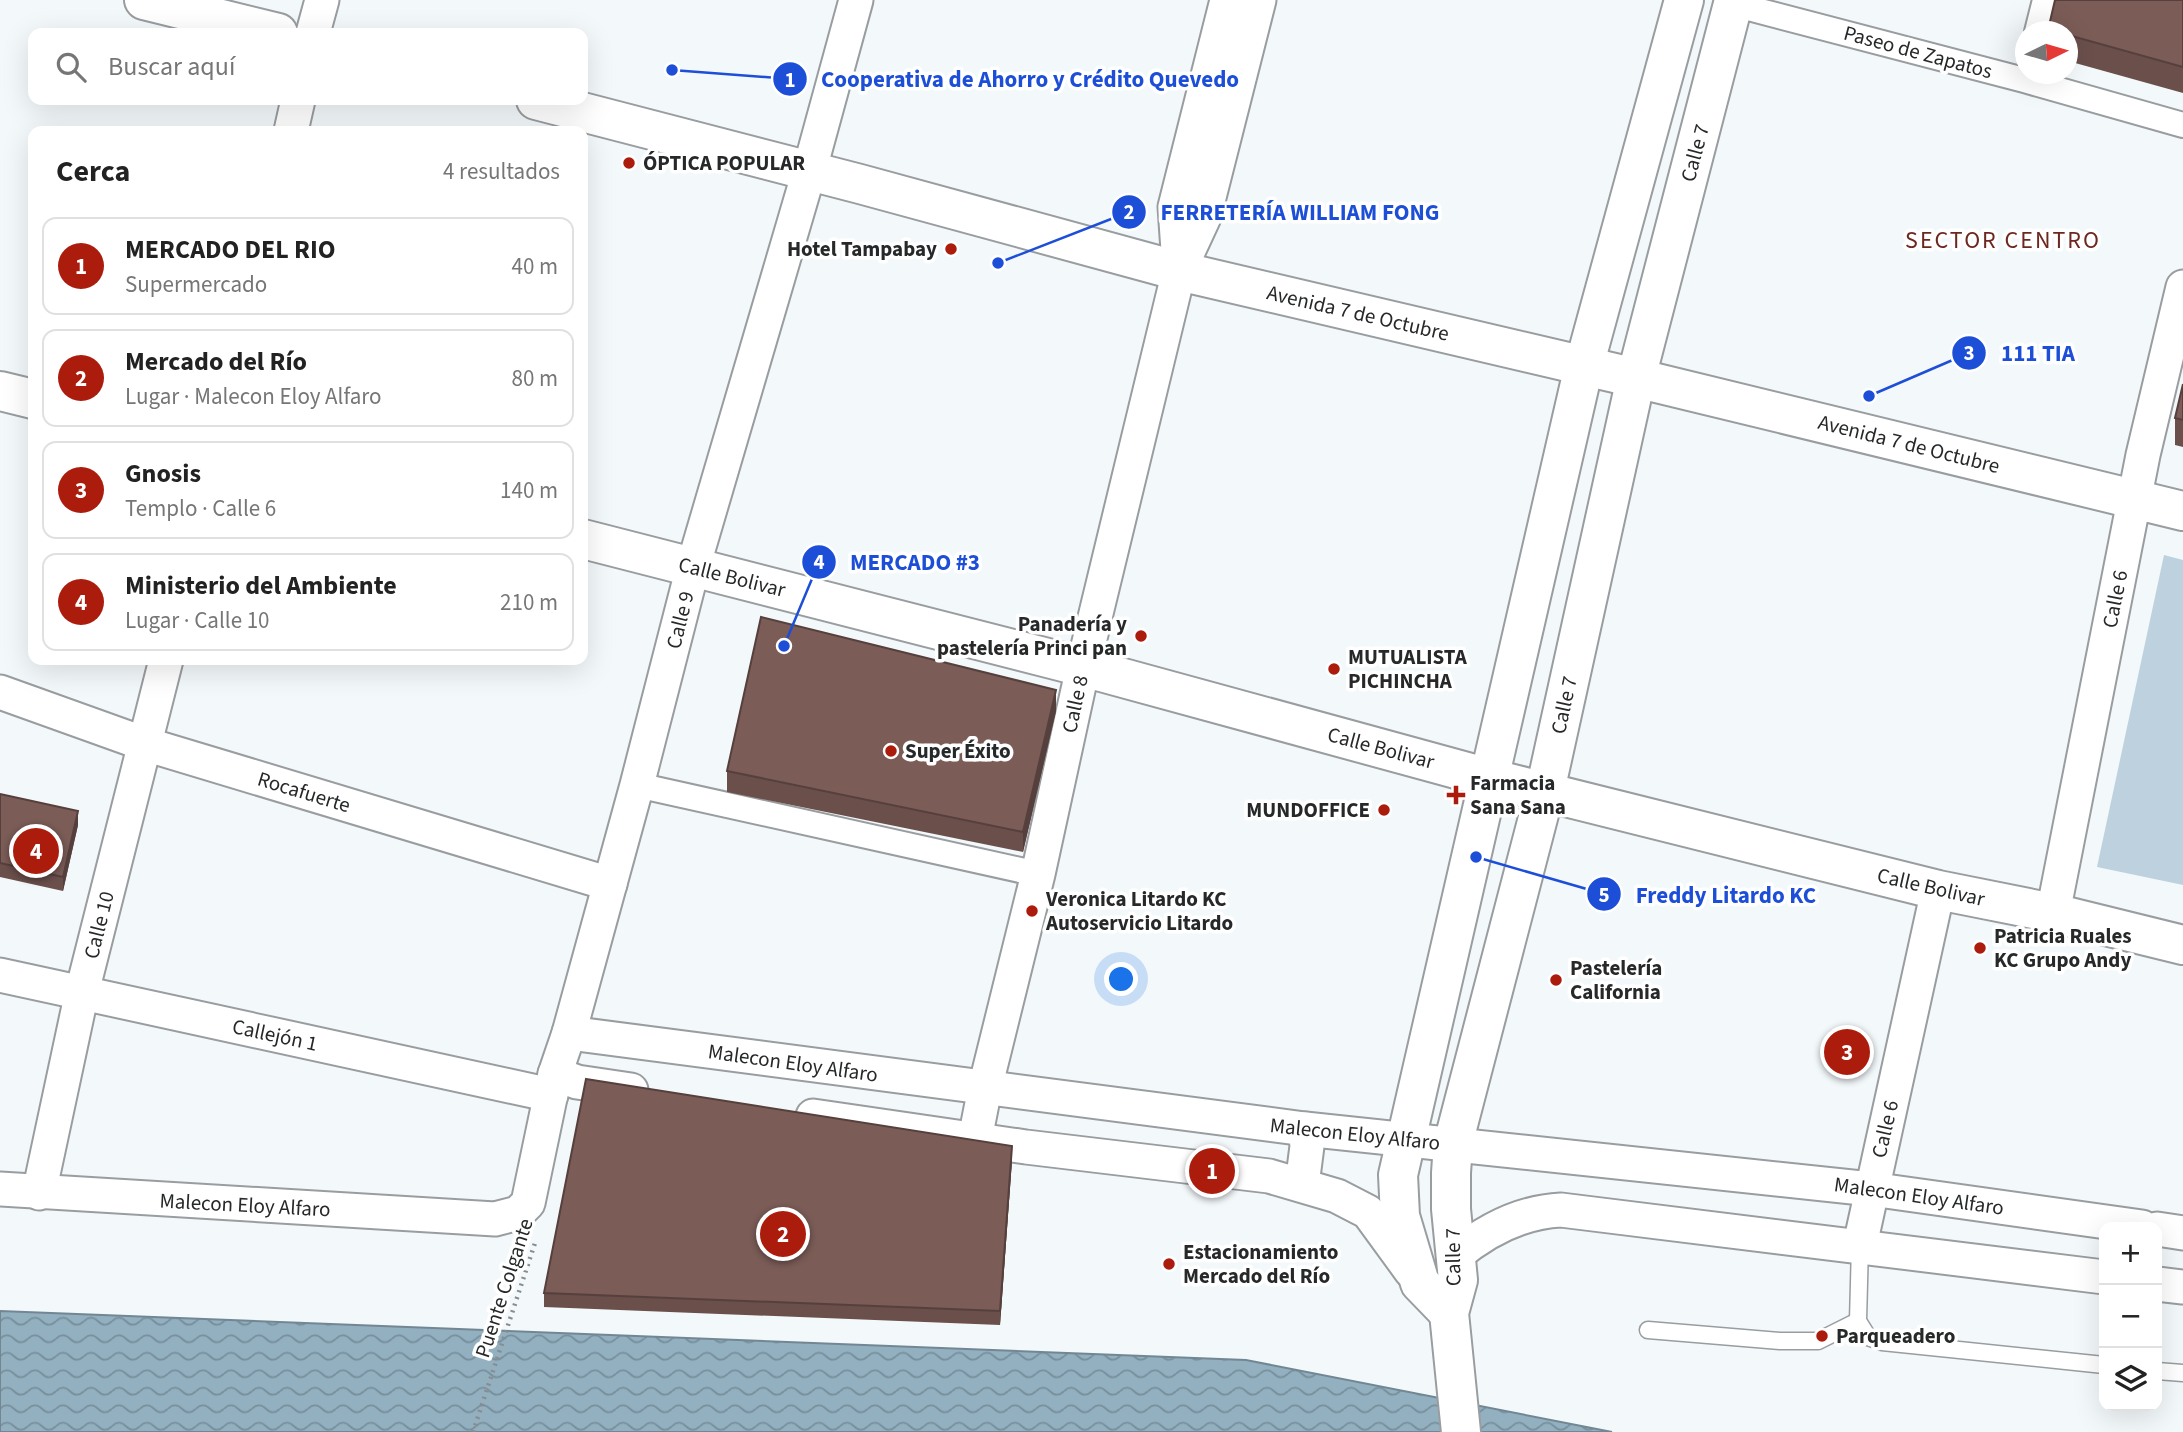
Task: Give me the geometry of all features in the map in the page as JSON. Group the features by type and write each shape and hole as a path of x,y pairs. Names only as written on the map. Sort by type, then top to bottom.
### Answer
{"main road":[{"path":"144,0 258,28"},
{"name":"Calle 7","path":"1450,1326 1420,1283 1401,1216 1398,1175 1584,366 1684,0"},
{"name":"Calle 7","path":"1450,1326 1458,1280 1451,1173 1453,1144 1545,790 1636,378 1734,2"},
{"name":"Avenida 7 de Octubre","path":"555,105 1180,271 2183,510"},
{"path":"0,391 28,398"},
{"name":"Calle Bolivar","path":"588,540 1083,667 1489,778 1938,890 2053,913 2183,945"},
{"path":"1450,1326 1461,1432"}],"street":[{"path":"314,28 322,0"},
{"name":"Calle 9","path":"533,1218 553,1084 637,785 693,567 809,172 856,0"},
{"name":"Calle 8","path":"1180,271 1175,207 1227,0"},
{"name":"Calle 8","path":"975,1139 1038,874 1083,667 1180,271 1204,217 1259,0"},
{"path":"2040,21 2045,0"},
{"name":"Paseo de Zapatos","path":"1734,2 2015,73"},
{"name":"Paseo de Zapatos","path":"2051,84 2183,125"},
{"path":"291,126 297,105"},
{"name":"Calle 6","path":"2053,913 2135,497 2183,287"},
{"name":"Calle 10","path":"39,1193 82,992 165,665"},
{"name":"Rocafuerte","path":"0,692 145,744 610,884"},
{"path":"637,785 1038,874"},
{"name":"Calle 6","path":"1860,1245 1938,890"},
{"name":"Callejón 1","path":"0,975 553,1084"},
{"name":"Malecon Eloy Alfaro","path":"569,1033 1305,1129 1871,1189 2106,1222"},
{"path":"553,1084 577,1082 659,1094"},
{"path":"783,1111 1026,1147 1269,1176 1337,1196 1368,1212 1420,1283"},
{"path":"1302,1185 1307,1146 1305,1129"},
{"name":"Malecon Eloy Alfaro","path":"0,1189 495,1219 518,1213 533,1218"},
{"path":"1455,1256 1477,1238 1497,1227 1540,1211 1561,1210 2099,1276"},
{"path":"2162,1230 2183,1233"},
{"path":"2162,1285 2183,1287"}],"lane":[{"path":"1860,1245 1858,1321 1868,1337 1882,1342 2099,1364"},
{"path":"1648,1330 1780,1341 1818,1341 1858,1321"},
{"path":"2162,1371 2183,1373"}],"path":[{"name":"Puente Colgante","path":"473,1432 533,1218"}],"shaded area":[{"path":"2164,555 2183,560 2183,885 2097,867"}],"water":[{"path":"0,1311 1246,1360 1612,1432 0,1432"}],"building":[{"path":"2055,0 2183,0 2183,67 2078,38 2078,21 2050,21"},
{"path":"2183,384 2183,420 2175,418"},
{"name":"Super Éxito","path":"761,617 1056,690 1023,832 727,771"},
{"path":"0,794 78,811 63,877 0,863"},
{"path":"586,1079 1012,1146 1000,1311 544,1293"}],"place":[{"name":"Cooperativa de Ahorro y Crédito Quevedo","path":"672,70"},
{"name":"ÓPTICA POPULAR","path":"629,163"},
{"name":"Hotel Tampabay","path":"951,249"},
{"name":"FERRETERÍA WILLIAM FONG","path":"998,263"},
{"name":"111 TIA","path":"1869,396"},
{"name":"Panadería y pastelería Princi pan","path":"1141,636"},
{"name":"MERCADO #3","path":"784,646"},
{"name":"MUTUALISTA PICHINCHA","path":"1334,669"},
{"name":"Super Éxito","path":"891,751"},
{"name":"Farmacia Sana Sana","path":"1456,795"},
{"name":"MUNDOFFICE","path":"1384,810"},
{"name":"Ministerio del Ambiente","path":"36,851"},
{"name":"Freddy Litardo KC","path":"1476,857"},
{"name":"Veronica Litardo KC Autoservicio Litardo","path":"1032,911"},
{"name":"Patricia Ruales KC Grupo Andy","path":"1980,948"},
{"name":"Pastelería California","path":"1556,980"},
{"name":"Gnosis","path":"1847,1052"},
{"name":"MERCADO DEL RIO","path":"1212,1171"},
{"name":"Mercado del Río","path":"783,1234"},
{"name":"Estacionamiento Mercado del Río","path":"1169,1264"},
{"name":"Parqueadero","path":"1822,1336"}],"district":[{"name":"SECTOR CENTRO","path":"2003,240"}]}
